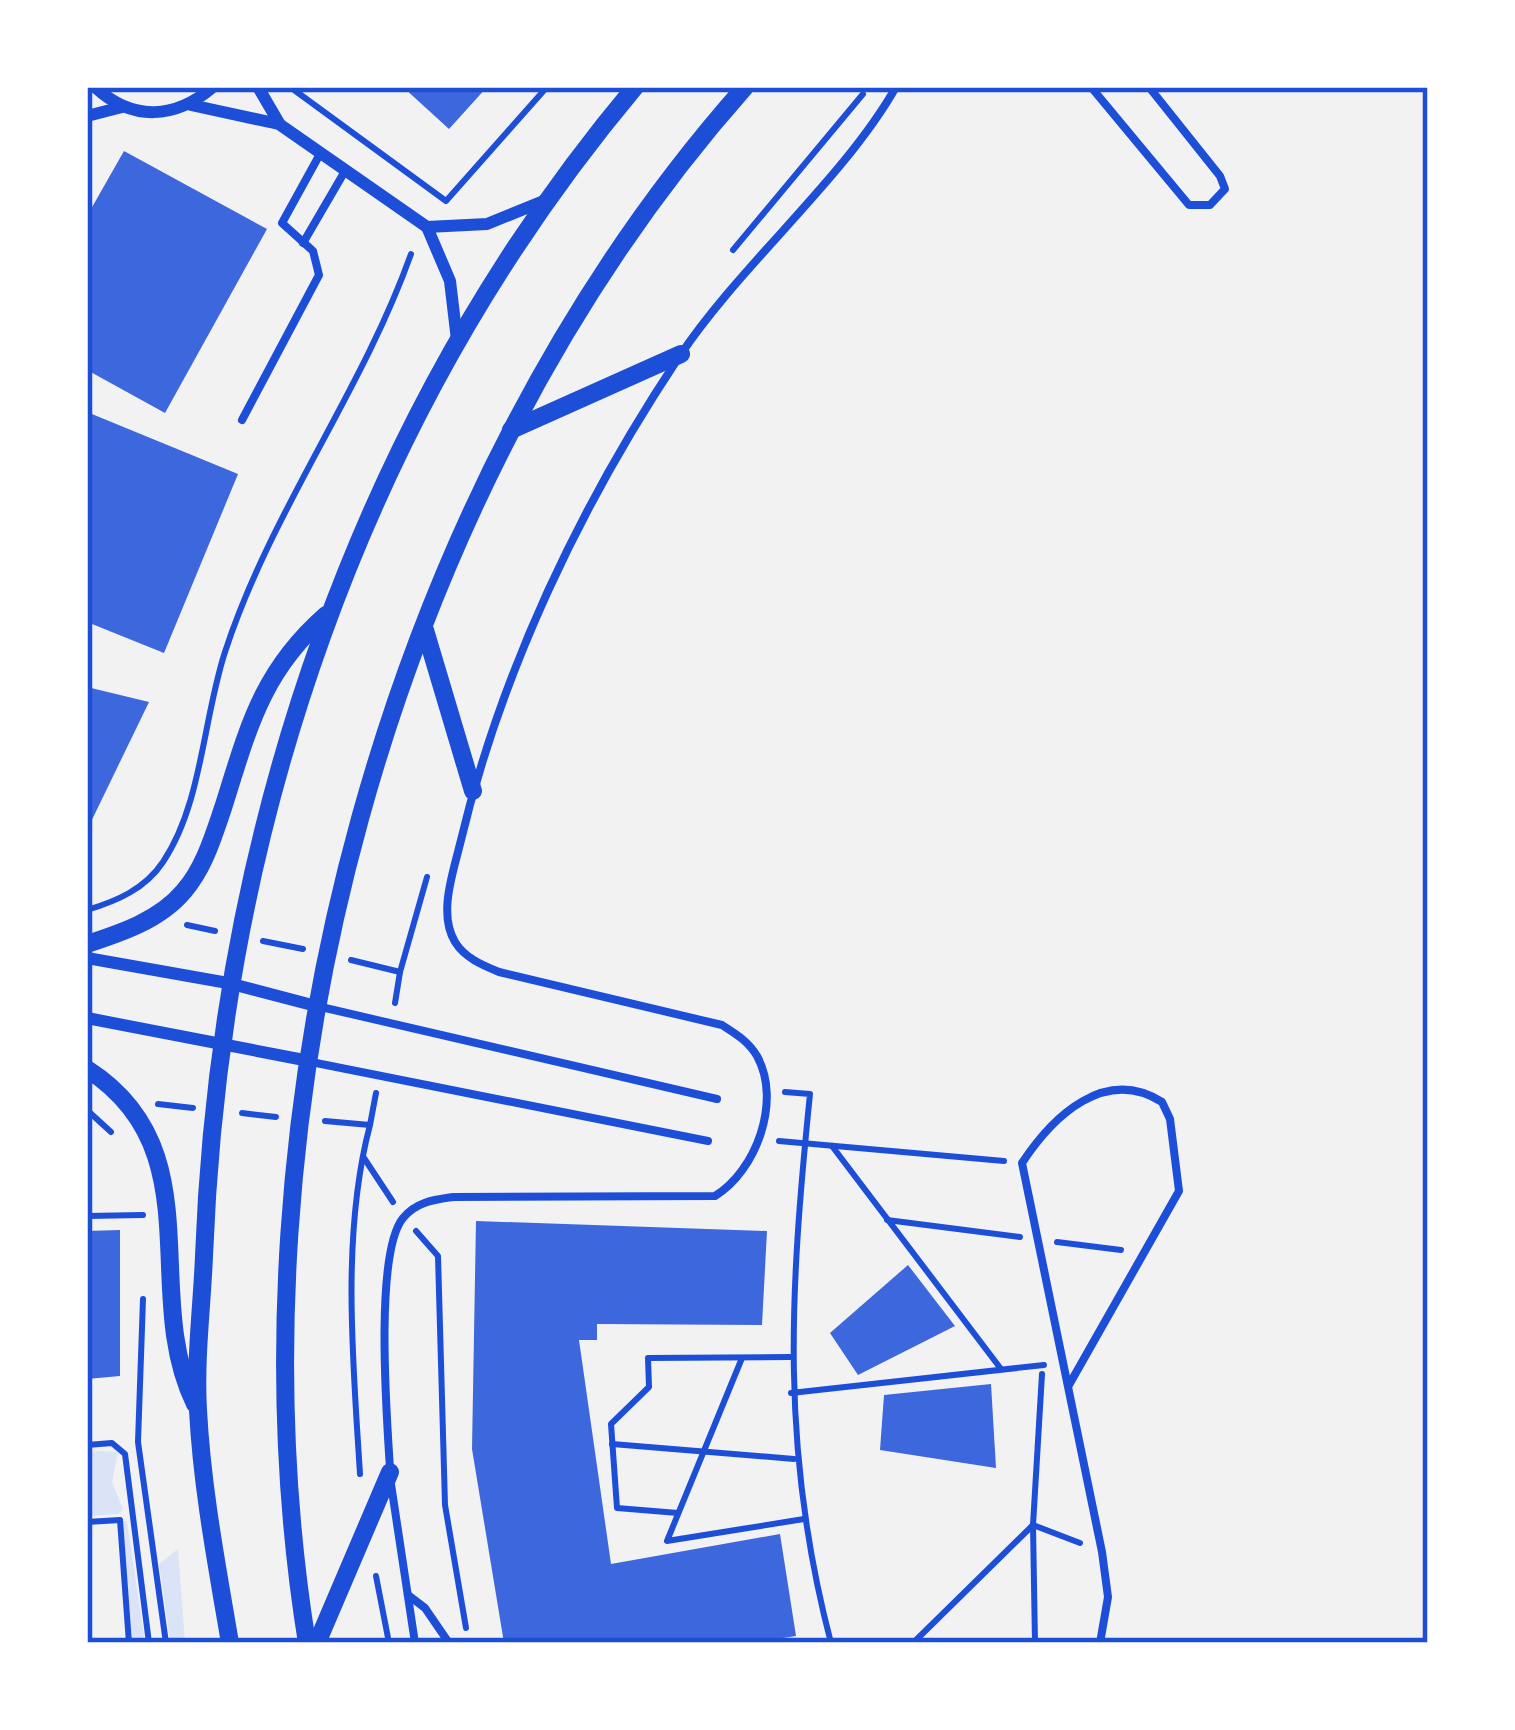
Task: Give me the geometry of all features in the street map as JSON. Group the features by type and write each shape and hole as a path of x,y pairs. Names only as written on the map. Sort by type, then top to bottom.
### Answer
{"street":[{"path":"95,87 122,107 145,114 191,105 279,124 427,226 450,281 457,341"},
{"path":"191,105 213,87"},
{"path":"258,87 279,124"},
{"path":"230,1643 198,1408 206,1197 228,983 280,766 326,615 364,521 457,341 552,197 634,87"},
{"path":"307,1643 289,1506 282,1352 304,1060 356,844 425,630 511,430 578,310 629,234 745,87"},
{"path":"87,116 122,107"},
{"path":"427,226 487,224 552,197"},
{"path":"511,430 681,354"},
{"path":"87,944 143,922 184,892 202,864 256,705 273,670 326,615"},
{"path":"425,630 472,791"},
{"path":"87,958 228,983 316,1006"},
{"path":"87,1018 304,1060"},
{"path":"87,1069 133,1113 166,1184 174,1345 198,1408"},
{"path":"316,1643 390,1472"}],"lane":[{"path":"415,1643 390,1472 389,1259 404,1217 426,1201 452,1197 715,1196 746,1172 766,1090 759,1059 745,1040 722,1025 499,972 472,961 453,940 447,910 472,791 513,676 561,565 617,457 681,354 896,87"},
{"path":"1091,87 1189,205 1210,205 1225,189 1220,176 1149,87"},
{"path":"242,420 319,275 319,262 282,223 320,154"},
{"path":"303,243 345,170"},
{"path":"316,1006 717,1099"},
{"path":"304,1060 708,1141"},
{"path":"1070,1385 1178,1190 1170,1119 1162,1102 1149,1094 1107,1088 1034,1144 1022,1163 1102,1552 1108,1597 1100,1643"},
{"path":"405,1593 425,1608 449,1643"}],"path":[{"path":"290,87 446,201"},
{"path":"87,910 147,882 179,831 225,652 277,525 395,305 427,226 547,87"},
{"path":"766,1090 810,1094 793,1251 791,1393 804,1519 831,1643"},
{"path":"87,1110 121,1145"},
{"path":"757,1139 1022,1163"},
{"path":"832,1146 1001,1370"},
{"path":"362,1155 404,1217 438,1256 445,1505 468,1643"},
{"path":"143,1198 145,1236"},
{"path":"87,1216 143,1215"},
{"path":"143,1282 139,1442 166,1643"},
{"path":"678,1513 617,1508 611,1424 649,1388 648,1358 790,1357"},
{"path":"742,1358 667,1541 804,1519"},
{"path":"791,1393 1065,1362"},
{"path":"1035,1643 1033,1525 1042,1365"},
{"path":"87,1444 112,1443 125,1454 149,1643"},
{"path":"613,1444 796,1459"},
{"path":"87,1522 120,1520 129,1643"},
{"path":"1033,1525 1102,1552"},
{"path":"913,1643 1033,1525"}],"shaded area":[{"path":"87,1450 118,1452 112,1482 123,1509 118,1514 87,1516"},
{"path":"122,1521 127,1521 145,1643 132,1643"},
{"path":"178,1549 185,1643 170,1641 159,1564"}],"building":[{"path":"403,87 487,87 449,129"},
{"path":"124,151 267,229 165,413 87,370 87,216"},
{"path":"87,412 238,474 164,653 87,622"},
{"path":"87,687 149,702 87,830"},
{"path":"476,1221 767,1231 762,1325 597,1324 597,1340 579,1340 611,1564 780,1534 796,1636 750,1643 504,1643 472,1449"},
{"path":"120,1230 120,1376 87,1379 87,1231"},
{"path":"908,1265 955,1326 858,1375 830,1333"},
{"path":"991,1384 996,1468 880,1450 884,1395"}]}
